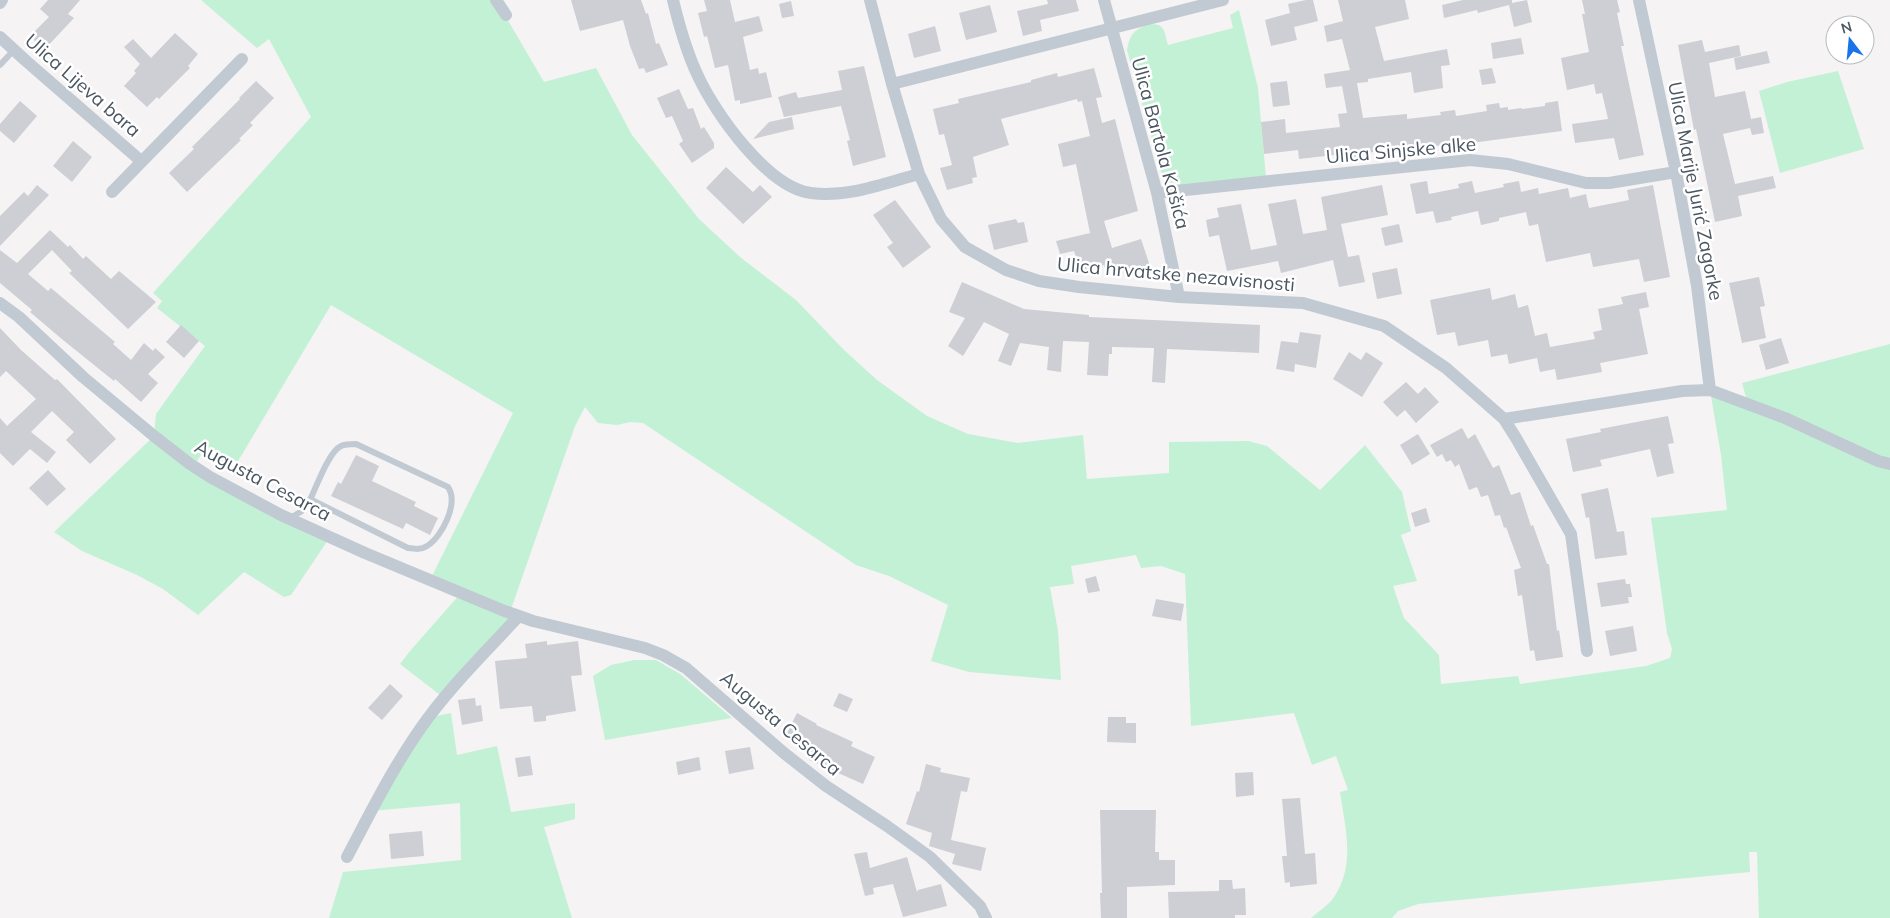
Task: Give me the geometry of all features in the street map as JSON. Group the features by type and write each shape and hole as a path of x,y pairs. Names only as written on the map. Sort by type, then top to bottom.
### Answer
{"street":[{"path":"496,0 506,15"},
{"path":"673,0 698,76 720,115 762,166 788,184 810,193 831,194 854,191 919,174"},
{"name":"Ulica hrvatske nezavisnosti","path":"870,0 892,84 919,174 941,219 965,248 1006,270 1038,281 1180,297 1303,303 1384,326 1446,368 1504,419 1552,498 1571,534 1587,651"},
{"name":"Ulica Bartola Kašića","path":"1104,0 1157,193 1180,297"},
{"path":"892,84 1222,0"},
{"name":"Ulica Marije Jurić Zagorke","path":"1639,0 1676,172 1697,286 1710,390"},
{"name":"Ulica Lijeva bara","path":"0,37 140,161"},
{"name":"Ulica Lijeva bara","path":"112,192 140,161 242,59"},
{"name":"Ulica Sinjske alke","path":"1157,193 1470,160 1508,164 1586,183 1609,183 1676,172"},
{"name":"Augusta Cesarca","path":"0,303 19,317 83,377 190,464 210,477 289,518 365,553 519,616 645,648 663,655 686,668 826,786 887,826 930,858 980,906 986,918"},
{"path":"1504,419 1682,391 1710,390 1785,418 1878,461 1890,464"},
{"path":"347,856 394,770 427,718 519,616"}],"lane":[{"path":"0,66 14,50"},
{"path":"289,518 302,511 310,499 333,452 341,446 356,444 448,487 452,498 446,522 434,541 426,547 417,549 408,548 310,499"}],"green space":[{"path":"201,0 496,0 544,82 596,68 632,135 699,219 740,257 796,300 844,350 877,380 927,416 968,434 1018,443 1083,435 1087,479 1169,473 1169,442 1248,441 1267,446 1320,490 1365,445 1402,492 1411,531 1401,535 1417,581 1393,586 1404,618 1439,655 1441,684 1518,676 1520,684 1646,666 1670,658 1672,649 1667,633 1651,518 1727,510 1721,455 1710,390 1748,404 1742,383 1890,344 1890,918 1759,918 1757,852 1749,852 1750,872 1418,904 1398,911 1392,918 1311,918 1332,900 1341,885 1345,872 1347,846 1340,792 1348,790 1336,756 1312,765 1294,713 1191,726 1185,574 1161,566 1141,568 1136,555 1071,566 1074,584 1050,587 1058,631 1061,680 969,672 931,661 948,605 889,576 856,565 643,423 630,422 617,425 598,423 585,407 575,426 510,612 519,616 444,698 400,664 461,593 431,581 433,574 513,413 331,305 231,473 202,453 194,466 330,537 291,595 284,597 244,572 198,615 163,589 137,575 82,551 54,532 154,436 156,414 205,346 157,308 162,301 153,293 311,117 269,39 257,48"},
{"path":"1239,10 1258,88 1266,178 1173,186 1166,182 1161,171 1127,50 1129,40 1138,29 1152,24 1163,29 1168,45 1233,28 1230,15"},
{"path":"1838,71 1864,149 1780,173 1759,91 1787,82"},
{"path":"634,660 656,660 680,674 732,718 605,740 593,676 611,665"},
{"path":"451,713 457,755 497,746 511,812 575,803 575,819 544,827 572,918 329,918 343,872 461,860 460,803 371,811 427,718"}],"building":[{"path":"48,0 80,0 68,14 74,18 44,50 30,36 49,17 40,9"},
{"path":"571,0 641,0 646,14 648,13 656,44 659,43 668,65 646,73 644,68 639,69 623,20 580,31"},
{"path":"704,0 730,0 735,22 759,16 763,31 743,37 750,70 758,68 759,74 766,72 772,97 740,104 740,100 735,101 728,65 715,68 707,36 704,37 698,13 707,11"},
{"path":"1047,0 1076,0 1079,11 1040,20 1042,31 1023,36 1017,11 1048,4"},
{"path":"1313,0 1318,21 1294,27 1297,40 1271,46 1265,20 1290,13 1288,4"},
{"path":"1338,0 1405,0 1409,19 1375,27 1384,61 1447,49 1450,65 1441,66 1443,88 1414,93 1411,72 1368,79 1368,82 1357,83 1363,118 1407,114 1407,119 1441,115 1440,112 1455,110 1456,116 1487,111 1486,105 1499,103 1500,108 1508,107 1508,110 1545,106 1545,103 1558,101 1562,131 1471,143 1471,141 1357,154 1357,157 1335,160 1334,155 1299,159 1298,150 1264,154 1261,122 1285,119 1286,133 1340,127 1338,114 1347,113 1342,86 1326,88 1324,74 1350,70 1342,39 1327,42 1324,26 1343,21"},
{"path":"1463,0 1512,0 1512,3 1527,0 1532,22 1514,27 1509,5 1478,13 1477,10 1444,18 1442,5"},
{"path":"1582,0 1617,0 1620,12 1617,13 1624,46 1621,46 1644,155 1619,160 1614,138 1575,143 1572,124 1608,119 1602,93 1596,94 1594,84 1567,90 1561,58 1589,52 1582,14 1585,14"},
{"path":"791,1 794,16 782,18 779,4"},
{"path":"990,5 997,32 966,40 959,13"},
{"path":"935,26 941,51 914,58 908,34"},
{"path":"175,33 198,54 188,66 190,68 159,99 157,97 147,107 124,86 136,73 134,71 140,64 124,47 133,39 151,58"},
{"path":"1521,38 1524,54 1493,59 1491,43"},
{"path":"1702,40 1705,52 1739,45 1741,56 1709,63 1715,97 1745,91 1751,119 1761,117 1764,133 1752,135 1750,128 1723,134 1735,184 1773,176 1776,188 1738,196 1742,216 1715,222 1696,129 1694,130 1678,45"},
{"path":"1767,51 1770,63 1736,70 1734,58"},
{"path":"864,66 886,157 853,166 847,141 850,140 841,106 784,117 778,97 796,92 798,98 842,90 838,71"},
{"path":"1094,68 1102,97 1096,98 1102,123 1115,119 1138,211 1104,221 1112,248 1141,239 1150,266 1124,274 1121,264 1105,268 1104,265 1080,272 1074,251 1060,254 1056,241 1090,233 1076,164 1063,167 1058,144 1090,136 1082,101 1078,102 1077,99 1001,119 1009,145 973,157 977,177 972,178 973,183 947,190 940,168 952,165 944,134 939,135 933,109 959,103 958,99 1031,82 1031,80 1057,73 1058,77"},
{"path":"1492,68 1496,83 1482,85 1479,70"},
{"path":"256,81 274,98 250,123 253,125 239,139 241,140 187,192 169,173 194,149 192,147"},
{"path":"1287,81 1290,105 1273,107 1270,83"},
{"path":"679,89 688,109 693,108 701,129 704,127 714,143 714,148 692,163 679,144 683,141 672,116 666,118 657,98"},
{"path":"20,101 37,116 14,143 0,131 0,124"},
{"path":"792,117 794,129 753,139 769,122"},
{"path":"73,141 92,157 72,182 53,166"},
{"path":"726,167 753,192 760,185 772,197 743,224 706,188"},
{"path":"1427,181 1429,194 1459,188 1458,184 1472,181 1475,193 1504,187 1503,184 1519,181 1521,192 1538,188 1539,194 1568,188 1570,198 1586,194 1589,208 1629,200 1627,190 1653,185 1670,277 1644,282 1639,259 1593,267 1590,253 1546,262 1538,224 1529,226 1526,212 1499,218 1499,221 1481,225 1478,211 1451,217 1452,220 1436,223 1433,211 1416,214 1410,184"},
{"path":"37,185 49,195 0,246 0,216 24,192 28,196"},
{"path":"1382,185 1388,215 1341,224 1348,257 1359,255 1365,282 1339,287 1333,260 1281,273 1278,261 1227,271 1219,235 1209,237 1206,220 1219,217 1217,208 1241,204 1251,250 1277,245 1268,204 1296,199 1303,234 1327,230 1321,197"},
{"path":"895,200 931,247 903,268 887,247 893,243 873,215"},
{"path":"1016,219 1018,223 1024,222 1028,242 994,250 988,225"},
{"path":"1399,224 1403,242 1385,246 1381,228"},
{"path":"50,230 68,247 70,245 83,259 86,256 111,279 119,271 156,302 128,329 69,273 72,271 52,250 28,274 48,291 51,288 115,342 113,344 131,360 144,343 153,351 155,348 165,357 148,374 158,383 141,402 115,379 114,381 63,340 0,283 0,250 17,263"},
{"path":"1397,268 1402,294 1377,299 1372,273"},
{"path":"1759,277 1765,306 1760,307 1766,338 1742,343 1729,283"},
{"path":"962,282 1024,309 1089,315 1089,317 1260,325 1259,353 1167,349 1165,383 1152,382 1154,348 1112,347 1112,354 1109,354 1108,376 1087,375 1089,342 1063,341 1061,372 1047,370 1049,347 1020,343 1011,366 998,361 1009,334 984,322 963,356 948,346 965,318 949,312"},
{"path":"1490,288 1492,300 1515,294 1518,308 1528,305 1535,336 1547,333 1550,347 1595,339 1593,332 1602,330 1598,309 1623,304 1621,297 1646,292 1649,307 1639,309 1648,354 1600,363 1602,372 1557,380 1555,369 1540,372 1537,358 1509,364 1507,354 1491,357 1488,340 1458,346 1455,332 1437,335 1430,300"},
{"path":"181,325 199,341 184,358 166,342"},
{"path":"0,328 21,350 55,380 57,379 116,439 90,464 66,440 74,432 52,411 31,432 56,452 47,463 30,449 13,466 0,453 0,418 7,426 36,399 6,371 0,377"},
{"path":"1300,332 1321,335 1316,368 1295,364 1294,372 1276,369 1281,341 1298,343"},
{"path":"1781,338 1789,363 1766,370 1759,345"},
{"path":"1349,352 1361,360 1366,352 1383,363 1362,397 1333,379"},
{"path":"1406,382 1418,394 1425,387 1439,402 1416,423 1405,410 1397,417 1383,402"},
{"path":"1668,416 1674,443 1668,444 1674,473 1657,477 1650,449 1600,460 1602,466 1573,472 1566,439 1601,432 1600,429"},
{"path":"1462,428 1468,439 1475,434 1493,468 1499,465 1511,495 1520,492 1531,526 1533,525 1547,564 1549,564 1557,631 1559,630 1563,657 1536,661 1534,650 1530,651 1522,595 1518,596 1514,570 1521,568 1506,527 1504,528 1500,515 1495,516 1488,495 1481,497 1477,487 1469,490 1459,464 1455,467 1451,460 1446,462 1442,454 1437,457 1430,445"},
{"path":"1418,434 1430,454 1412,465 1400,445"},
{"path":"356,455 379,466 372,481 416,502 414,506 438,518 430,535 406,523 403,529 331,496 338,482 341,484"},
{"path":"48,470 66,489 47,506 29,488"},
{"path":"1608,488 1617,532 1624,531 1627,555 1595,559 1589,517 1586,518 1581,494"},
{"path":"1426,508 1430,522 1415,527 1411,513"},
{"path":"1096,576 1100,591 1088,593 1085,579"},
{"path":"1625,579 1626,584 1630,584 1632,597 1628,597 1629,603 1601,607 1597,583"},
{"path":"1156,599 1184,604 1181,621 1152,616"},
{"path":"1633,626 1637,651 1610,656 1605,631"},
{"path":"547,641 547,645 578,641 582,675 571,676 576,711 546,716 546,721 534,722 532,706 500,709 495,661 527,658 525,644"},
{"path":"390,684 403,696 382,720 368,708"},
{"path":"839,693 853,699 847,712 833,706"},
{"path":"475,698 476,706 481,705 483,721 462,725 458,700"},
{"path":"797,713 816,725 853,742 851,746 875,757 863,784 809,760 812,752 785,737"},
{"path":"1108,717 1126,717 1126,723 1136,723 1136,743 1107,742"},
{"path":"750,747 754,769 729,774 725,751"},
{"path":"530,756 533,775 518,777 515,758"},
{"path":"699,757 701,770 678,775 676,762"},
{"path":"926,764 941,768 940,772 970,778 967,792 961,791 951,840 986,848 981,871 952,864 955,854 929,846 932,833 906,824 917,791 919,792"},
{"path":"1253,772 1254,795 1236,797 1235,773"},
{"path":"1300,798 1305,854 1315,853 1317,884 1290,887 1290,882 1285,883 1282,856 1287,856 1282,799"},
{"path":"1100,810 1156,810 1155,852 1159,852 1159,860 1175,860 1175,885 1127,887 1127,918 1101,918"},
{"path":"422,831 424,856 391,859 389,834"},
{"path":"867,852 870,868 907,857 917,892 918,890 941,884 947,906 903,917 893,884 873,888 874,894 865,896 854,854"},
{"path":"1219,880 1232,880 1233,889 1245,888 1246,915 1235,915 1235,918 1169,918 1168,892 1219,891"}]}
